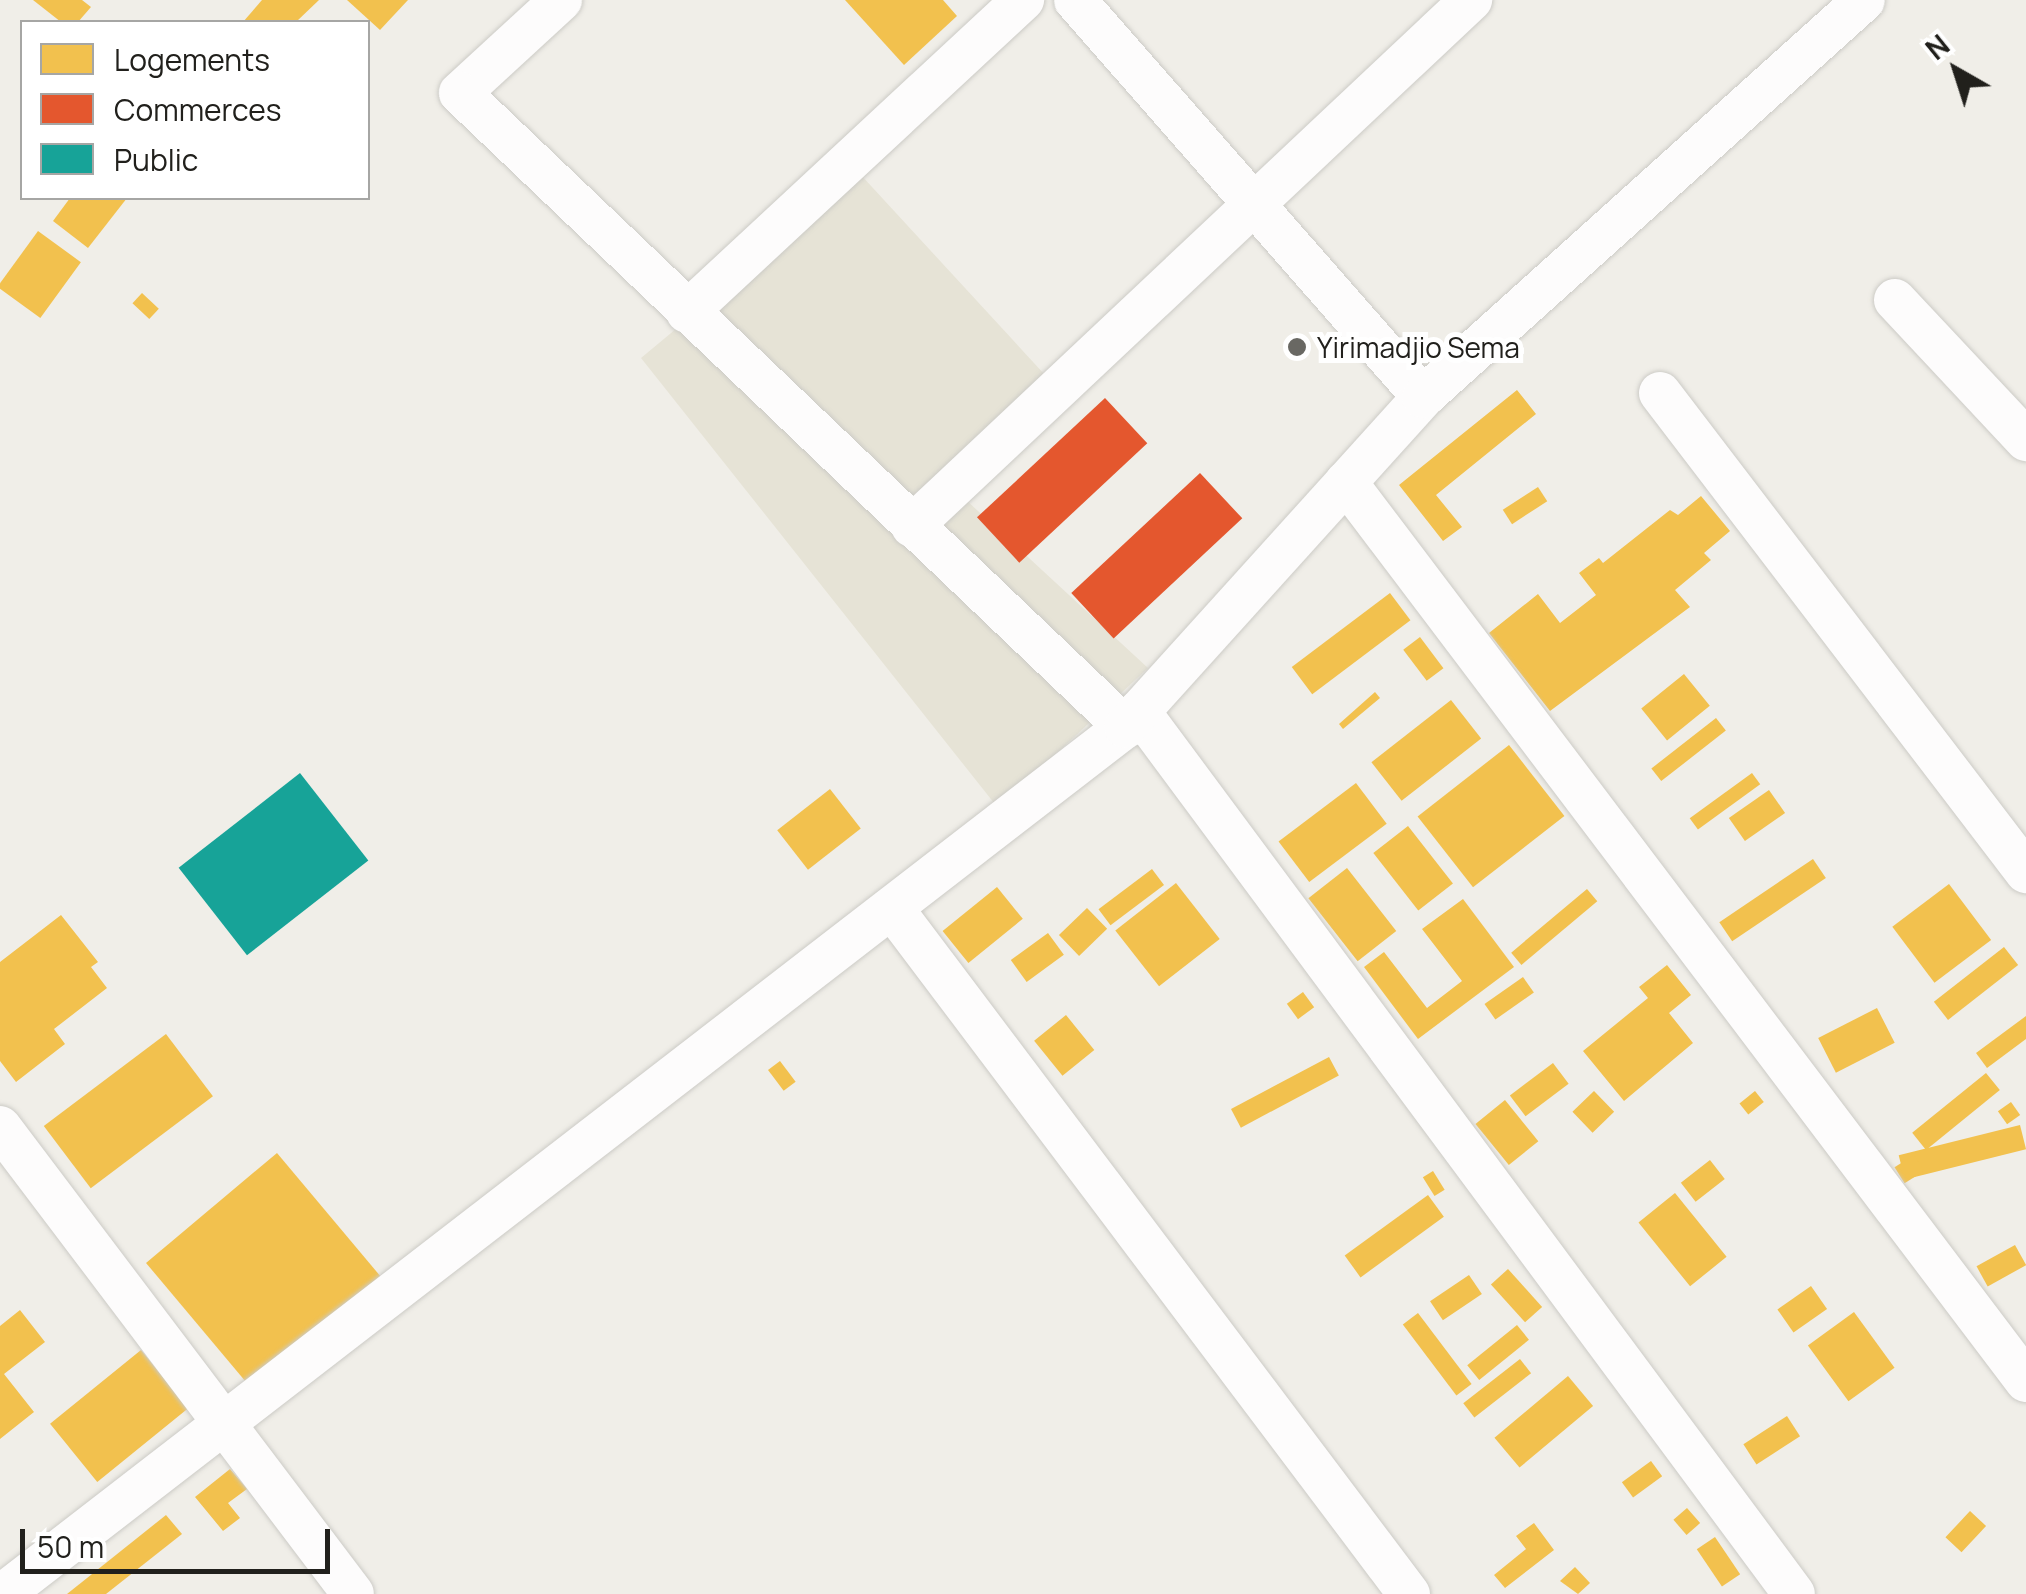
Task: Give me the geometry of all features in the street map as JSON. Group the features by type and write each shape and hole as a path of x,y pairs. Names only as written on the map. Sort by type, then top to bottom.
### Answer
{"street":[{"path":"561,0 460,93 912,526 1132,719 1794,1594"},
{"path":"686,312 1023,0"},
{"path":"1075,0 1423,397"},
{"path":"912,526 1471,0"},
{"path":"4,1594 1132,719 1423,397 1864,0"},
{"path":"1895,300 2026,440"},
{"path":"1660,393 2026,872"},
{"path":"1346,482 2026,1381"},
{"path":"892,908 1408,1594"},
{"path":"0,1127 353,1594"}],"shaded area":[{"path":"861,175 1069,401 965,499 1148,668 998,808 641,358"}],"building: Logements":[{"path":"33,0 82,0 91,7 80,20 58,20"},
{"path":"262,0 319,0 298,20 245,20"},
{"path":"347,0 408,0 380,30"},
{"path":"845,0 943,0 957,16 904,65"},
{"path":"69,200 125,200 88,248 53,221"},
{"path":"38,231 81,262 40,318 0,289"},
{"path":"142,293 159,309 149,319 132,303"},
{"path":"1517,390 1536,414 1436,495 1462,527 1443,541 1399,485"},
{"path":"1538,487 1547,501 1512,524 1503,510"},
{"path":"1701,496 1730,531 1704,553 1711,560 1675,590 1690,607 1550,711 1489,633 1538,594 1560,623 1596,595 1579,573 1599,558 1603,563 1670,510 1678,515"},
{"path":"1390,593 1410,620 1312,694 1292,667"},
{"path":"1420,637 1443,668 1427,681 1403,650"},
{"path":"1684,674 1710,706 1667,740 1641,709"},
{"path":"1375,692 1380,698 1343,729 1339,724"},
{"path":"1451,700 1481,739 1402,801 1371,762"},
{"path":"1716,718 1726,731 1661,781 1651,768"},
{"path":"1509,745 1564,816 1473,887 1418,816"},
{"path":"1752,773 1760,784 1698,830 1690,818"},
{"path":"1356,783 1387,824 1309,882 1279,841"},
{"path":"830,789 861,828 808,870 777,830"},
{"path":"1769,790 1785,813 1745,841 1729,818"},
{"path":"1408,826 1453,884 1418,911 1373,853"},
{"path":"1813,859 1826,878 1732,941 1719,922"},
{"path":"1347,868 1396,931 1358,961 1308,898"},
{"path":"1152,869 1164,885 1111,925 1098,909"},
{"path":"1176,883 1220,939 1159,986 1115,930"},
{"path":"1949,884 1991,940 1934,983 1892,927"},
{"path":"997,887 1023,919 968,963 943,931"},
{"path":"1587,889 1597,901 1521,965 1511,953"},
{"path":"1463,899 1514,967 1418,1039 1364,967 1384,952 1427,1008 1462,981 1422,929"},
{"path":"1087,908 1107,929 1079,956 1059,935"},
{"path":"61,915 98,962 91,967 107,988 54,1029 65,1044 16,1082 0,1061 0,962"},
{"path":"1048,933 1064,955 1027,982 1011,960"},
{"path":"2004,947 2018,965 1948,1020 1934,1002"},
{"path":"1667,965 1691,995 1669,1013 1693,1043 1624,1101 1583,1051 1648,998 1639,987"},
{"path":"1523,977 1534,993 1495,1020 1484,1004"},
{"path":"1303,992 1314,1007 1298,1019 1287,1004"},
{"path":"1877,1008 1895,1043 1836,1073 1818,1038"},
{"path":"1066,1015 1094,1050 1062,1076 1034,1041"},
{"path":"2026,1016 2026,1039 1987,1068 1976,1053"},
{"path":"166,1034 213,1096 91,1188 44,1126"},
{"path":"1329,1057 1339,1076 1241,1128 1231,1109"},
{"path":"780,1061 796,1082 784,1091 768,1070"},
{"path":"1553,1063 1569,1084 1526,1116 1510,1095"},
{"path":"1986,1073 2000,1090 1926,1150 1912,1133"},
{"path":"1594,1091 1614,1112 1593,1133 1572,1112"},
{"path":"1755,1091 1764,1102 1748,1114 1739,1104"},
{"path":"1505,1100 1538,1141 1509,1165 1475,1124"},
{"path":"2011,1102 2020,1115 2007,1124 1998,1111"},
{"path":"2020,1125 2026,1149 1905,1179 1899,1155"},
{"path":"277,1153 384,1280 253,1390 146,1263"},
{"path":"1914,1155 1924,1171 1905,1183 1894,1167"},
{"path":"1710,1160 1725,1179 1696,1202 1681,1183"},
{"path":"1433,1171 1445,1190 1434,1196 1423,1177"},
{"path":"1675,1193 1727,1257 1690,1286 1638,1223"},
{"path":"1428,1195 1444,1217 1361,1277 1345,1256"},
{"path":"2015,1245 2026,1265 1988,1286 1977,1266"},
{"path":"1508,1269 1542,1307 1525,1322 1491,1284"},
{"path":"1469,1275 1482,1294 1443,1320 1430,1301"},
{"path":"1811,1286 1827,1309 1793,1332 1777,1310"},
{"path":"20,1310 45,1342 4,1374 34,1412 0,1439 0,1326"},
{"path":"1854,1312 1895,1368 1848,1401 1808,1346"},
{"path":"1418,1313 1472,1384 1456,1396 1403,1324"},
{"path":"1517,1325 1529,1340 1479,1380 1467,1365"},
{"path":"141,1350 188,1408 97,1482 50,1424"},
{"path":"1520,1359 1531,1373 1474,1418 1463,1403"},
{"path":"1568,1376 1593,1406 1520,1468 1494,1438"},
{"path":"1787,1416 1800,1436 1756,1464 1743,1444"},
{"path":"1651,1461 1662,1476 1633,1498 1622,1482"},
{"path":"230,1469 247,1489 228,1503 240,1518 223,1531 195,1497"},
{"path":"1687,1508 1700,1523 1687,1535 1673,1520"},
{"path":"1970,1511 1986,1526 1962,1552 1945,1537"},
{"path":"166,1515 182,1534 106,1594 67,1594"},
{"path":"1534,1523 1554,1550 1505,1588 1494,1575 1526,1549 1516,1536"},
{"path":"1715,1537 1740,1574 1722,1587 1697,1549"},
{"path":"1575,1567 1590,1583 1578,1594 1560,1581"}],"building: Commerces":[{"path":"1105,398 1147,443 1019,563 977,517"},
{"path":"1200,473 1242,518 1114,638 1071,593"}],"building: Public":[{"path":"300,773 368,860 247,955 179,868"}],"place":[{"name":"Yirimadjio Sema","path":"1297,347"}]}
